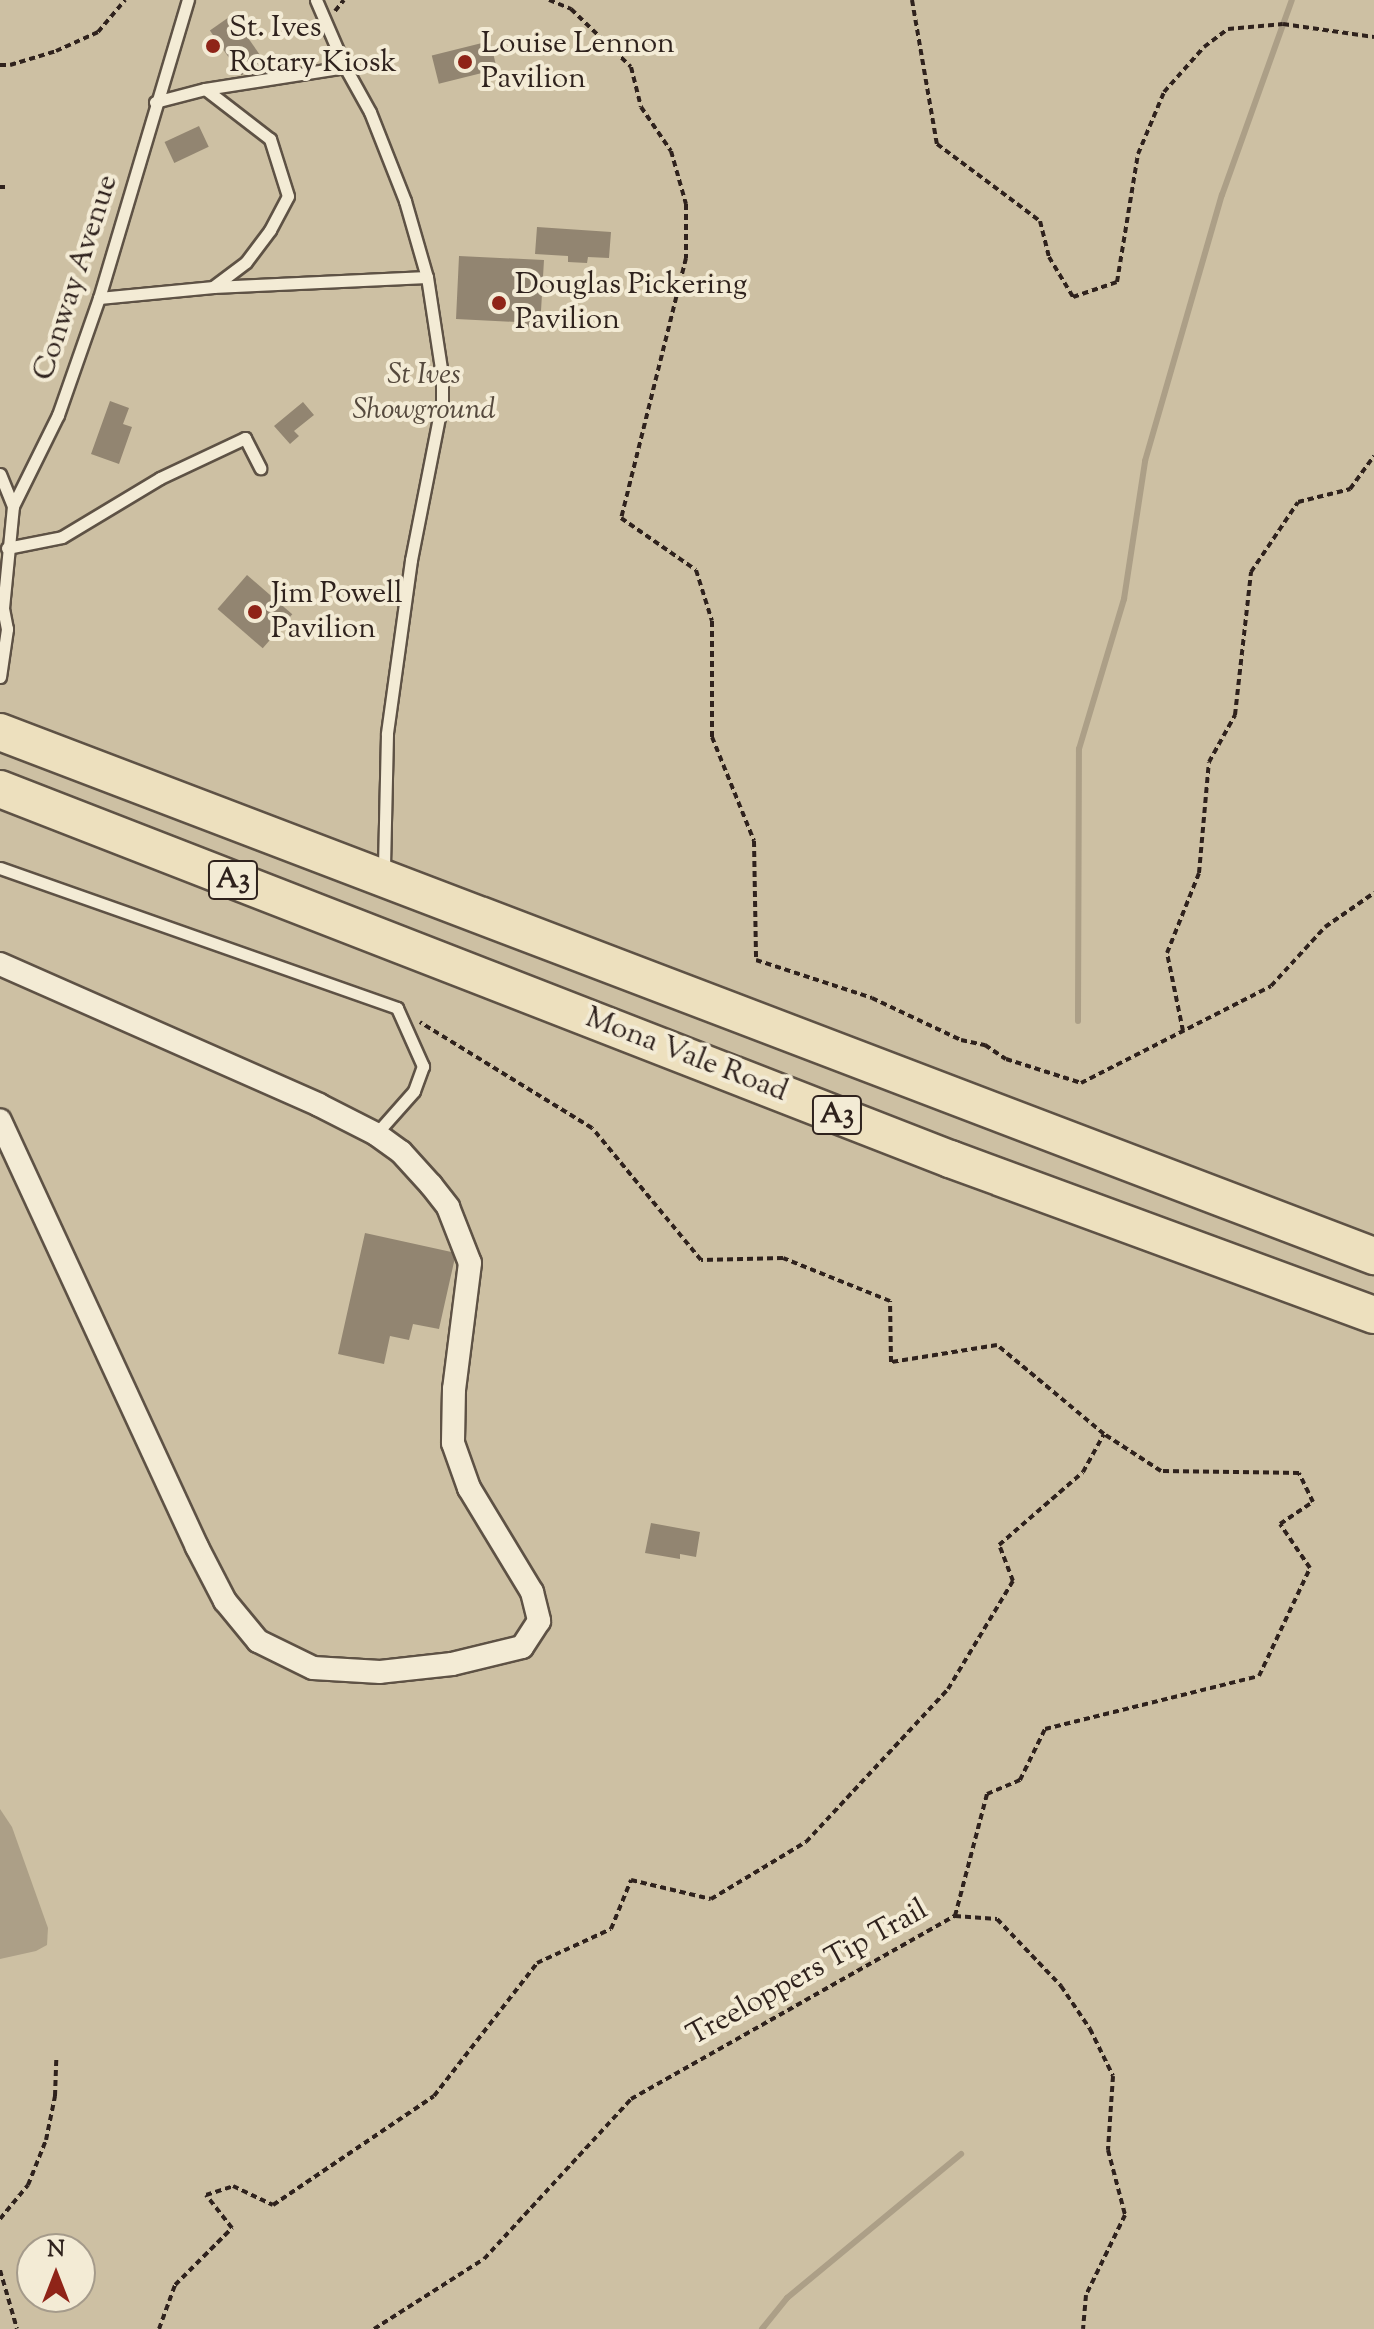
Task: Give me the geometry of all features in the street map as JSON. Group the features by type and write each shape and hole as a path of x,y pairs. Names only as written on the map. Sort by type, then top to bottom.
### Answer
{"highway":[{"name":"Mona Vale Road","path":"0,732 1374,1256"},
{"name":"Mona Vale Road","path":"0,789 950,1159 1374,1315"}],"street":[{"path":"0,964 319,1105 376,1134 401,1152 431,1185 461,1234 470,1263 454,1389 453,1443 469,1488 532,1592 539,1621 522,1647 452,1664 380,1672 313,1668 258,1641 225,1601 0,1120"}],"lane":[{"name":"Conway Avenue","path":"0,677 7,629 1,610 13,506 58,415 99,298 155,102 188,0"},
{"path":"316,0 396,174 427,277 442,375 442,402 411,560 387,734 384,880"},
{"path":"155,102 205,89 345,67"},
{"path":"205,89 270,139 288,196 270,230 246,262 213,287"},
{"path":"99,298 213,287 427,277"},
{"path":"0,531 7,548 62,537 160,478 245,438 260,468"},
{"path":"0,474 13,506"},
{"path":"0,868 397,1008 423,1066 414,1091 376,1134"}],"path":[{"path":"0,65 56,51 98,32 125,0"},
{"path":"549,0 571,9 631,67 641,107 671,151 686,204 686,258 621,518 696,570 712,621 712,737 754,841 756,960 872,998 961,1040 985,1045 1006,1059 1081,1083 1271,986 1325,927 1374,893"},
{"path":"912,0 937,144 1040,221 1049,257 1073,297 1117,282 1138,154 1164,92 1204,47 1228,29 1283,24 1374,37"},
{"path":"1183,1031 1167,953 1199,873 1209,762 1235,715 1251,572 1298,502 1350,489 1374,456"},
{"path":"397,1008 592,1128 701,1260 783,1258 890,1301 891,1362 997,1345 1104,1434 1161,1471 1299,1473 1313,1502 1280,1524 1310,1568 1259,1676 1045,1729 1020,1780 987,1794 955,1916"},
{"path":"159,2329 175,2285 232,2228 206,2195 233,2186 273,2205 434,2096 537,1963 611,1929 631,1880 711,1899 806,1842 948,1689 1013,1581 999,1545 1083,1472 1104,1434"},
{"name":"Treeloppers Tip Trail","path":"374,2329 484,2259 631,2099 955,1916 997,1919 1061,1986 1090,2029 1113,2076 1108,2150 1125,2215 1086,2295 1083,2329"},
{"path":"0,2219 28,2185 46,2140 55,2096 56,2059"},
{"path":"0,2270 17,2329"}],"green space":[{"name":"St Ives Showground","path":"0,0 1374,0 1374,2329 0,2329"}],"shaded area":[{"path":"0,1809 12,1827 48,1928 47,1945 36,1951 0,1959"}],"building":[{"path":"232,15 264,60 241,76 210,30"},
{"name":"Louise Lennon Pavilion","path":"490,41 497,69 439,84 432,56"},
{"path":"199,126 209,147 174,163 165,142"},
{"path":"537,227 611,232 609,258 588,257 587,263 568,262 568,256 535,254"},
{"name":"Douglas Pickering Pavilion","path":"459,256 544,260 540,328 516,327 516,322 456,319"},
{"path":"110,401 129,408 123,424 132,427 119,464 91,454"},
{"path":"303,402 314,415 294,431 299,436 290,444 274,426"},
{"name":"Jim Powell Pavilion","path":"247,575 292,614 263,648 217,609"},
{"path":"365,1233 456,1253 439,1329 413,1324 409,1340 390,1336 384,1364 338,1354"},
{"path":"651,1523 700,1532 696,1557 680,1554 680,1559 645,1553"}],"waterway":[{"path":"1078,1021 1079,749 1124,599 1145,461 1222,195 1292,0"},
{"path":"762,2329 787,2298 961,2154"}],"place":[{"name":"St. Ives Rotary Kiosk","path":"213,46"},
{"name":"Louise Lennon Pavilion","path":"465,62"},
{"name":"Douglas Pickering Pavilion","path":"499,303"},
{"name":"Jim Powell Pavilion","path":"255,612"}]}
